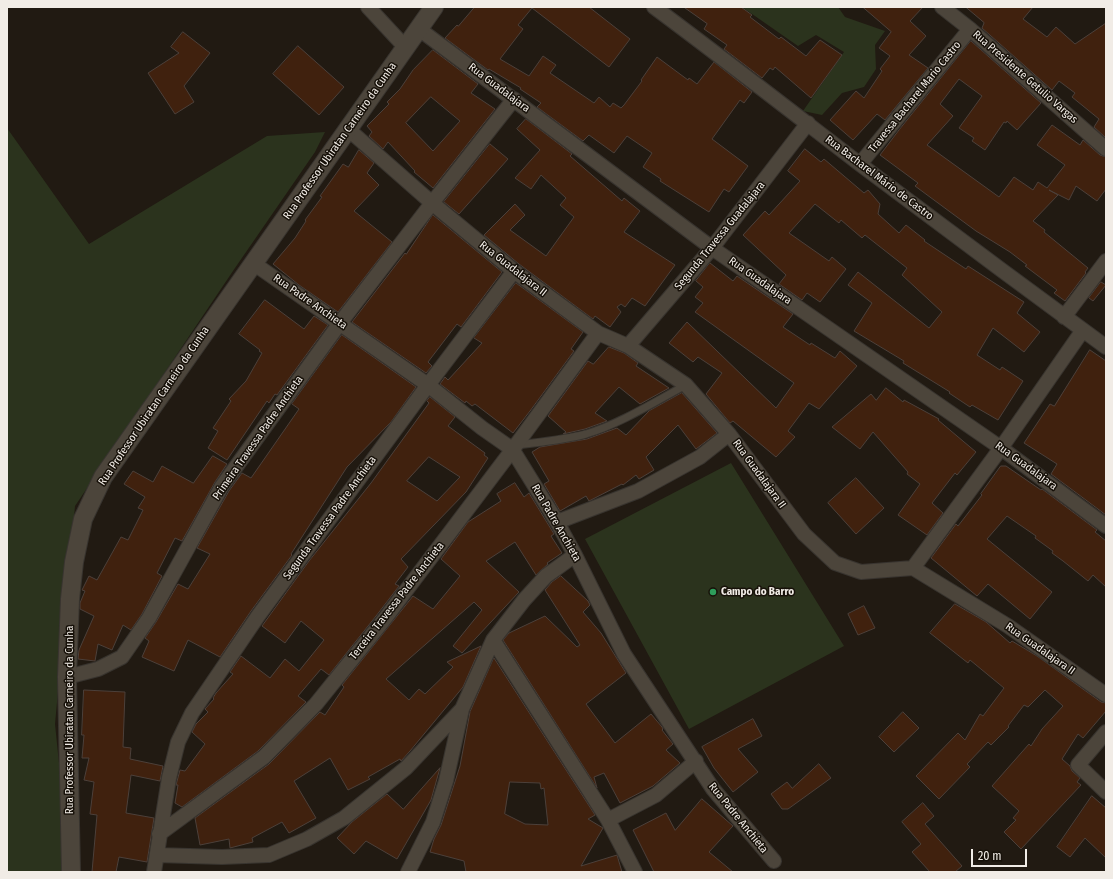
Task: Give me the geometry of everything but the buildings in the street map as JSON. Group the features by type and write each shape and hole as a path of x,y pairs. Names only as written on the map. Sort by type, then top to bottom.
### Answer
{"street":[{"path":"368,7 406,48"},
{"name":"Rua Professor Ubiratan Carneiro da Cunha","path":"71,872 67,677 71,591 74,562 83,519 103,477 253,263 349,130 434,7"},
{"name":"Rua Bacharel Mário de Castro","path":"654,7 860,164 1106,347"},
{"name":"Rua Presidente Getulio Vargas","path":"942,7 970,29 1106,149"},
{"name":"Rua Guadalajara","path":"419,29 712,248 1001,448 1106,526"},
{"name":"Travessa Bacharel Mario Castro","path":"860,164 970,29"},
{"name":"Primeira Travessa Padre Anchieta","path":"67,677 98,669 122,656 126,651 149,618 222,486 340,323 514,99"},
{"name":"Segunda Travessa Guadalajara","path":"628,346 712,248 808,123"},
{"name":"Rua Guadalajara II","path":"349,130 432,203 514,271 598,333 628,346 686,385 729,434 804,534 835,563 861,572 913,568 1008,626 1106,695"},
{"path":"1064,317 1106,261"},
{"name":"Rua Padre Anchieta","path":"253,263 428,385 482,428 514,447 575,555 624,654 713,789 774,862"},
{"name":"Segunda Travessa Padre Anchieta","path":"154,872 169,778 178,742 192,713 258,616 514,271"},
{"path":"913,568 1001,448 1083,330"},
{"name":"Terceira Travessa Padre Anchieta","path":"159,834 264,757 316,704 383,621 598,333"},
{"path":"557,522 638,491 700,457 729,434"},
{"path":"408,872 433,822 446,781 462,709 493,640 524,600 546,576 575,555"},
{"path":"493,640 608,820 635,872"},
{"path":"157,855 222,857 269,855 307,839 344,818 406,768 462,709"},
{"path":"1106,732 1078,765 1106,792"},
{"path":"608,820 656,795 696,762"}],"lane":[{"path":"514,447 586,434 609,426 686,385"}],"green space":[{"path":"742,7 838,7 845,17 885,31 875,45 876,69 864,87 842,93 822,115 803,111 844,52 816,35 798,46"},
{"path":"7,128 89,244 267,136 325,132 315,152 75,506 55,724 70,872 7,872"},
{"name":"Campo do Barro","path":"731,463 844,646 689,729 585,539"}],"place":[{"name":"Campo do Barro","path":"713,592"}]}
